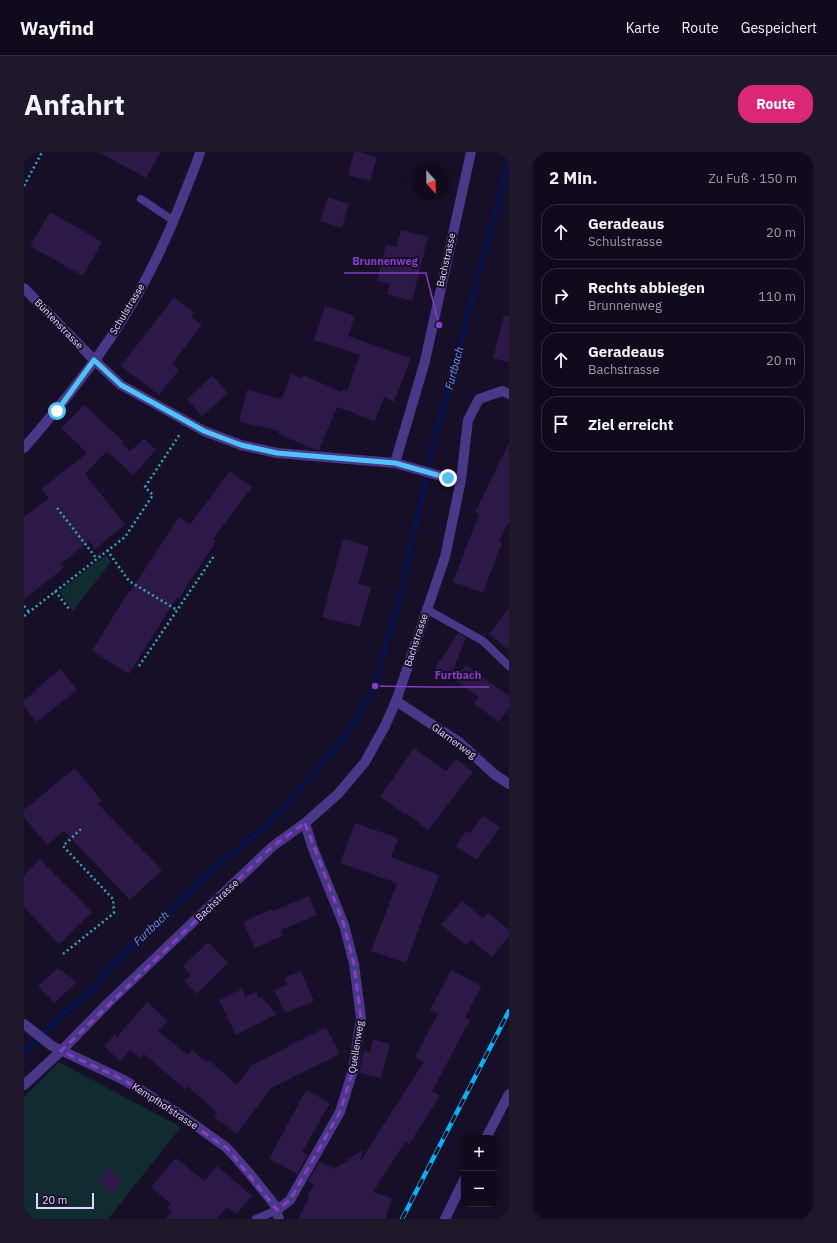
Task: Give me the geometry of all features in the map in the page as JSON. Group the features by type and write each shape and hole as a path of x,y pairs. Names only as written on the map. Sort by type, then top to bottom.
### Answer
{"street":[{"name":"Schulstrasse","path":"24,448 57,411 117,328 136,297 161,250 174,221 200,152"},
{"name":"Bachstrasse","path":"395,463 425,361 471,152"},
{"name":"Büntenstrasse","path":"24,288 94,360 121,385 204,431 241,445 277,453 395,463"},
{"name":"Bachstrasse","path":"24,1085 56,1048 108,1003 273,846 305,823 338,794 365,762 385,726 396,701 426,609 445,557 461,480 468,420 479,399 502,391 509,394"},
{"path":"395,463 448,478 461,480"},
{"name":"Glarnerweg","path":"396,701 459,742 494,774 509,784"},
{"name":"Quellenweg","path":"278,1214 290,1200 340,1112 353,1070 361,1018 354,964 344,926 312,846 305,823"},
{"name":"Kempfhofstrasse","path":"26,1026 56,1048 124,1080 181,1115 227,1148 274,1204 278,1214"},
{"path":"488,1135 509,1094"},
{"path":"445,1219 461,1186"}],"lane":[{"path":"141,199 174,221"},
{"path":"426,609 483,641 509,666"},
{"path":"256,1219 278,1214"}],"path":[{"path":"24,186 42,152"},
{"path":"24,616 125,537 153,495 145,487 188,422"},
{"path":"56,508 97,559"},
{"path":"107,550 129,581 177,610"},
{"path":"139,666 214,556"},
{"path":"55,591 69,609"},
{"path":"24,606 29,612"},
{"path":"63,954 114,913 113,899 63,846 82,828"}],"highlighted area":[{"path":"305,823 344,925 354,964 361,1018 353,1070 340,1112 290,1200 277,1210 227,1148 124,1080 61,1051 273,846"}],"green space":[{"path":"106,555 111,562 73,611 59,591"},
{"path":"59,1062 181,1127 108,1219 24,1219 24,1097"}],"building":[{"path":"99,152 161,152 146,178"},
{"path":"354,152 360,152 377,157 370,181 348,175"},
{"path":"328,197 349,204 342,228 320,221"},
{"path":"50,212 102,242 83,276 30,246"},
{"path":"401,230 428,237 412,301 387,294 390,284 377,281 386,245 396,247"},
{"path":"174,297 194,313 191,317 202,325 172,364 179,370 159,395 121,366"},
{"path":"325,306 355,316 348,336 411,358 394,402 384,397 375,421 337,407 319,450 278,434 280,431 239,422 247,390 282,399 291,374 301,378 303,375 342,392 343,390 347,391 360,355 314,340"},
{"path":"504,315 509,316 509,362 493,358"},
{"path":"212,376 228,393 202,416 187,399"},
{"path":"84,405 124,442 122,444 130,451 144,439 156,450 133,475 107,451 85,474 125,525 95,549 89,541 61,564 64,568 24,599 24,517 49,498 41,489 87,453 61,428"},
{"path":"509,443 509,522 499,541 502,542 483,593 453,582 479,514 475,512"},
{"path":"230,471 252,487 213,539 216,541 179,598 177,597 129,674 92,651 129,591 130,592 179,517 190,525"},
{"path":"343,539 369,546 358,584 371,587 360,627 322,617"},
{"path":"509,608 509,650 489,634"},
{"path":"458,633 466,638 450,678 435,668"},
{"path":"466,665 509,696 509,708 499,722 474,704 479,697 454,680"},
{"path":"61,669 77,690 36,722 24,706 24,700"},
{"path":"414,748 446,771 456,759 473,772 428,830 406,813 406,815 380,797"},
{"path":"75,768 102,801 98,804 162,870 130,900 64,831 47,845 24,817 24,810"},
{"path":"483,815 500,827 477,860 456,846 466,831 470,833"},
{"path":"355,823 398,838 391,857 439,875 406,963 371,951 397,883 340,863"},
{"path":"40,859 92,912 59,944 24,907 24,875"},
{"path":"309,896 317,915 281,930 283,936 255,948 243,922 272,909 273,911"},
{"path":"462,901 483,918 488,913 509,930 509,936 492,957 471,940 466,945 441,925"},
{"path":"208,942 228,963 197,994 184,981 191,975 183,966"},
{"path":"58,968 77,982 54,1003 38,986"},
{"path":"451,970 481,986 465,1018 470,1020 432,1091 440,1096 409,1144 405,1142 373,1192 392,1198 385,1219 298,1219 309,1198 307,1197 314,1184 308,1181 320,1161 334,1169 363,1150 359,1163 424,1062 415,1057 438,1014 430,1010"},
{"path":"301,971 314,1001 286,1013 274,990 287,985 284,978"},
{"path":"242,989 245,997 256,992 259,998 261,997 277,1014 236,1035 219,1000"},
{"path":"147,1002 168,1021 158,1031 188,1055 192,1050 207,1062 209,1060 237,1085 252,1065 326,1027 340,1054 271,1088 237,1134 214,1117 217,1112 187,1086 185,1089 144,1054 140,1058 130,1050 120,1061 104,1046 115,1034 117,1037"},
{"path":"373,1039 390,1044 381,1078 359,1073 364,1051 370,1052"},
{"path":"306,1090 330,1103 302,1152 308,1155 297,1174 269,1159"},
{"path":"176,1158 204,1181 217,1166 252,1196 236,1214 227,1207 216,1219 165,1219 172,1212 167,1208 171,1204 151,1187"},
{"path":"109,1168 123,1180 112,1194 98,1181"}],"waterway":[{"name":"Furtbach","path":"24,1052 61,1016 94,988 108,970 213,869 266,827 343,740 375,686 401,593 433,445 509,162"}],"railway":[{"path":"402,1219 509,1011"}],"place":[{"name":"Brunnenweg","path":"439,325"},
{"name":"Furtbach","path":"375,686"}],"route":[{"path":"57,411 94,360 121,385 204,431 241,445 277,453 395,463 448,478"}]}
